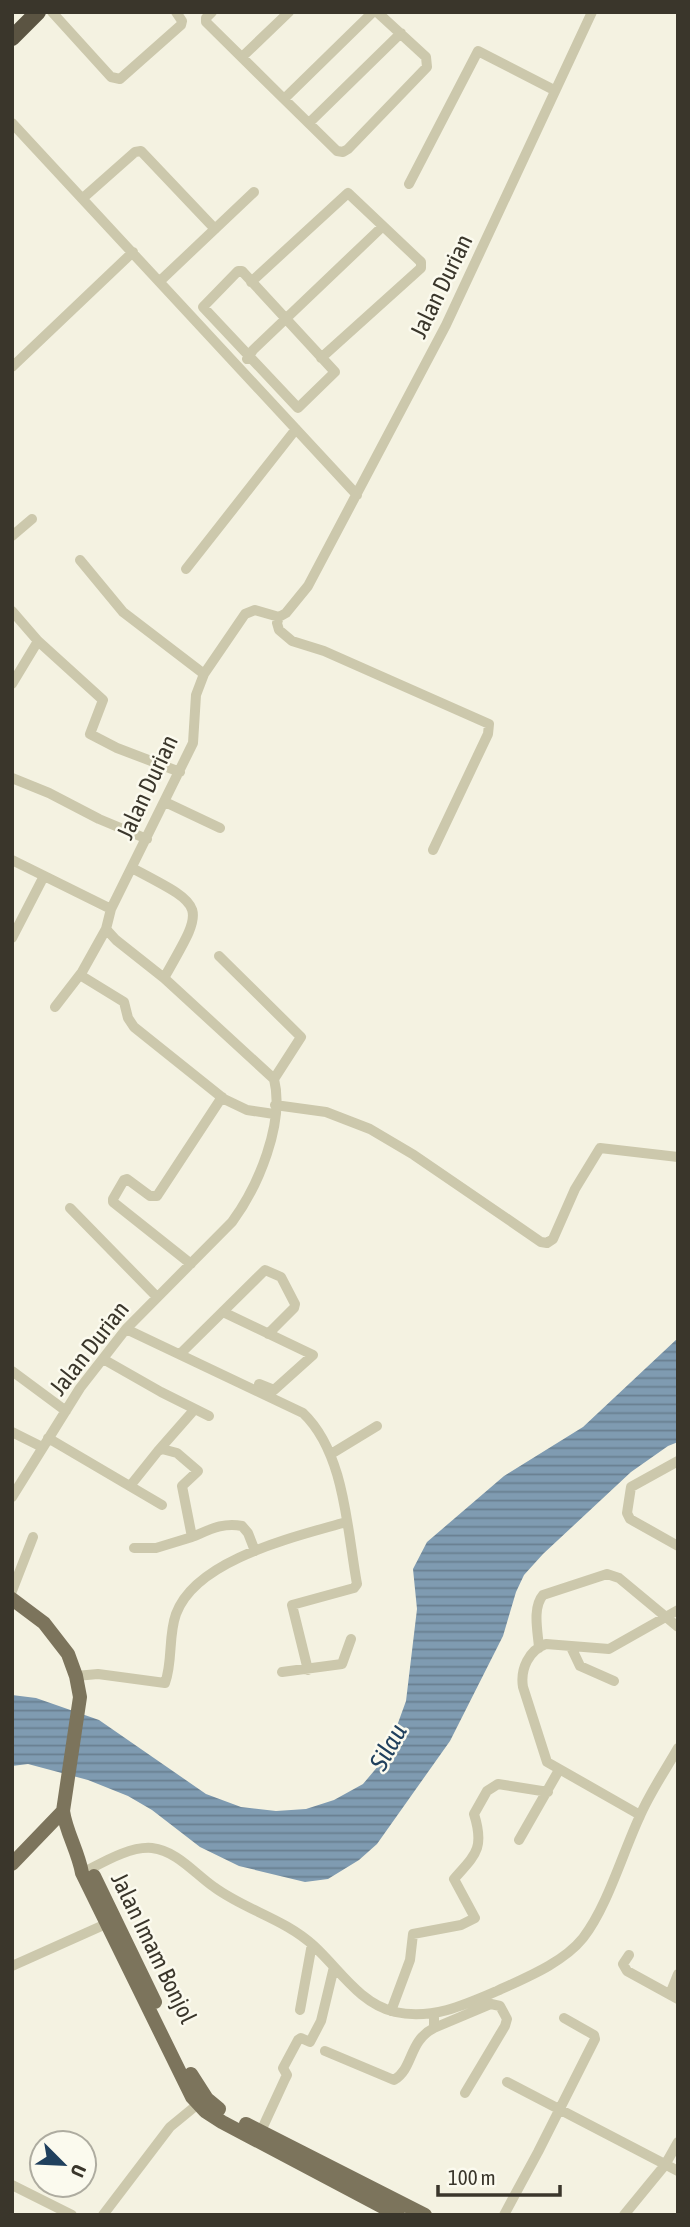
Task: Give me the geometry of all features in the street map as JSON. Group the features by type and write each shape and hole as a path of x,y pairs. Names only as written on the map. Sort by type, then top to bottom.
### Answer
{"highway":[{"path":"12,38 38,12"}],"main road":[{"path":"12,1599 44,1623 68,1654 80,1697 63,1811 12,1864"},
{"name":"Jalan Imam Bonjol","path":"63,1811 67,1828 111,1926 188,2090 198,2104 222,2122 425,2215"},
{"name":"Jalan Imam Bonjol","path":"111,1926 201,2092 220,2110 261,2131 398,2215"}],"street":[{"path":"52,12 116,79 120,79 181,25 176,12"},
{"path":"212,12 206,22 284,99 310,122 337,150 343,152 427,67 426,57 375,12 284,99"},
{"path":"242,57 289,12"},
{"name":"Jalan Durian","path":"55,1007 80,975 106,929 111,909 180,772 195,735 196,695 204,674 245,614 255,610 279,617 286,613 308,586 446,325 591,13"},
{"path":"310,122 401,33"},
{"path":"409,184 478,51 554,90"},
{"path":"12,123 357,495"},
{"path":"83,198 135,152 141,151 215,229"},
{"path":"160,281 254,192"},
{"path":"251,282 346,193 352,195 384,229 421,262 422,266 321,358"},
{"path":"239,367 384,229"},
{"path":"12,367 133,252"},
{"path":"238,271 251,282 335,373 298,408 203,306 238,271"},
{"path":"187,569 296,429"},
{"path":"12,536 32,519"},
{"path":"80,560 123,612 204,674"},
{"path":"12,611 38,641 103,700 90,734 117,748 180,772"},
{"path":"279,617 279,630 292,641 324,650 489,724 488,734 433,850"},
{"path":"12,684 38,641"},
{"path":"12,778 146,839"},
{"path":"165,802 219,828"},
{"path":"12,860 111,909"},
{"path":"132,868 175,890 194,910 191,930 164,978"},
{"path":"12,939 44,876"},
{"path":"106,929 274,1079 301,1037 219,956"},
{"path":"80,975 122,999 127,1005 128,1018 134,1027 222,1097 247,1110 327,1112 370,1129 414,1155 541,1242 547,1243 553,1239 575,1189 600,1148 678,1157"},
{"name":"Jalan Durian","path":"12,1497 66,1411 126,1329 232,1222 245,1204 271,1144 276,1093 274,1079"},
{"path":"191,1264 113,1202 113,1199 127,1179 150,1196 157,1196 222,1097"},
{"path":"70,1208 157,1297"},
{"path":"182,1352 265,1270 281,1277 295,1304 268,1334"},
{"path":"126,1329 273,1391 313,1355 223,1312"},
{"path":"182,1352 303,1413 324,1437 331,1454 356,1586 292,1605 308,1670"},
{"path":"103,1359 209,1416"},
{"path":"12,1371 66,1411"},
{"path":"130,1486 194,1410"},
{"path":"331,1454 377,1426"},
{"path":"12,1432 45,1443 162,1505"},
{"path":"158,1451 162,1449 177,1453 198,1471 182,1486 192,1537"},
{"path":"678,1461 631,1487 627,1513 630,1519 678,1546"},
{"path":"76,1676 97,1674 165,1683 176,1615 187,1593 208,1575 255,1551 346,1522"},
{"path":"134,1548 156,1548 230,1524 242,1525 255,1551"},
{"path":"12,1591 33,1537"},
{"path":"538,1648 539,1599 543,1595 607,1574 619,1578 678,1627"},
{"path":"640,1815 547,1762 522,1681 524,1667 538,1648 547,1644 610,1650 678,1610"},
{"path":"282,1672 342,1664 351,1639"},
{"path":"570,1647 580,1666 614,1681"},
{"path":"84,1867 138,1849 151,1848 166,1852 178,1858 227,1896 276,1920 312,1944 364,1996 378,2006 409,2014 434,2014 461,2007 517,1982 573,1948 590,1927 640,1815 678,1748"},
{"path":"519,1840 559,1770"},
{"path":"391,2011 410,1961 413,1934 461,1925 474,1919 454,1879 473,1859 480,1831 474,1814 487,1791 498,1784 548,1792"},
{"path":"12,1966 111,1926"},
{"path":"300,2010 312,1944"},
{"path":"629,1955 623,1964 627,1971 674,1996 678,1974"},
{"path":"261,2131 287,2075 283,2068 287,2059 298,2040 301,2038 310,2042 321,2021 334,1967"},
{"path":"325,2051 394,2080 404,2070 419,2039 433,2028 491,2004 500,2006 507,2019 505,2026 465,2094"},
{"path":"433,2028 434,2014"},
{"path":"503,2215 595,2039 594,2035 564,2018"},
{"path":"507,2082 678,2171"},
{"path":"103,2215 170,2127 198,2104"},
{"path":"625,2215 665,2165 678,2142"},
{"path":"12,2185 72,2215"}],"water":[{"path":"678,1338 678,1442 631,1472 524,1575 503,1636 450,1741 377,1844 359,1860 328,1879 305,1882 239,1866 200,1847 152,1810 128,1796 88,1780 28,1764 12,1766 12,1695 36,1698 99,1720 206,1794 241,1807 276,1811 306,1809 334,1800 363,1784 379,1765 390,1745 406,1701 417,1609 413,1569 427,1542 504,1476 583,1427"}],"water label":[{"name":"Silau","path":"388,1747"}]}
